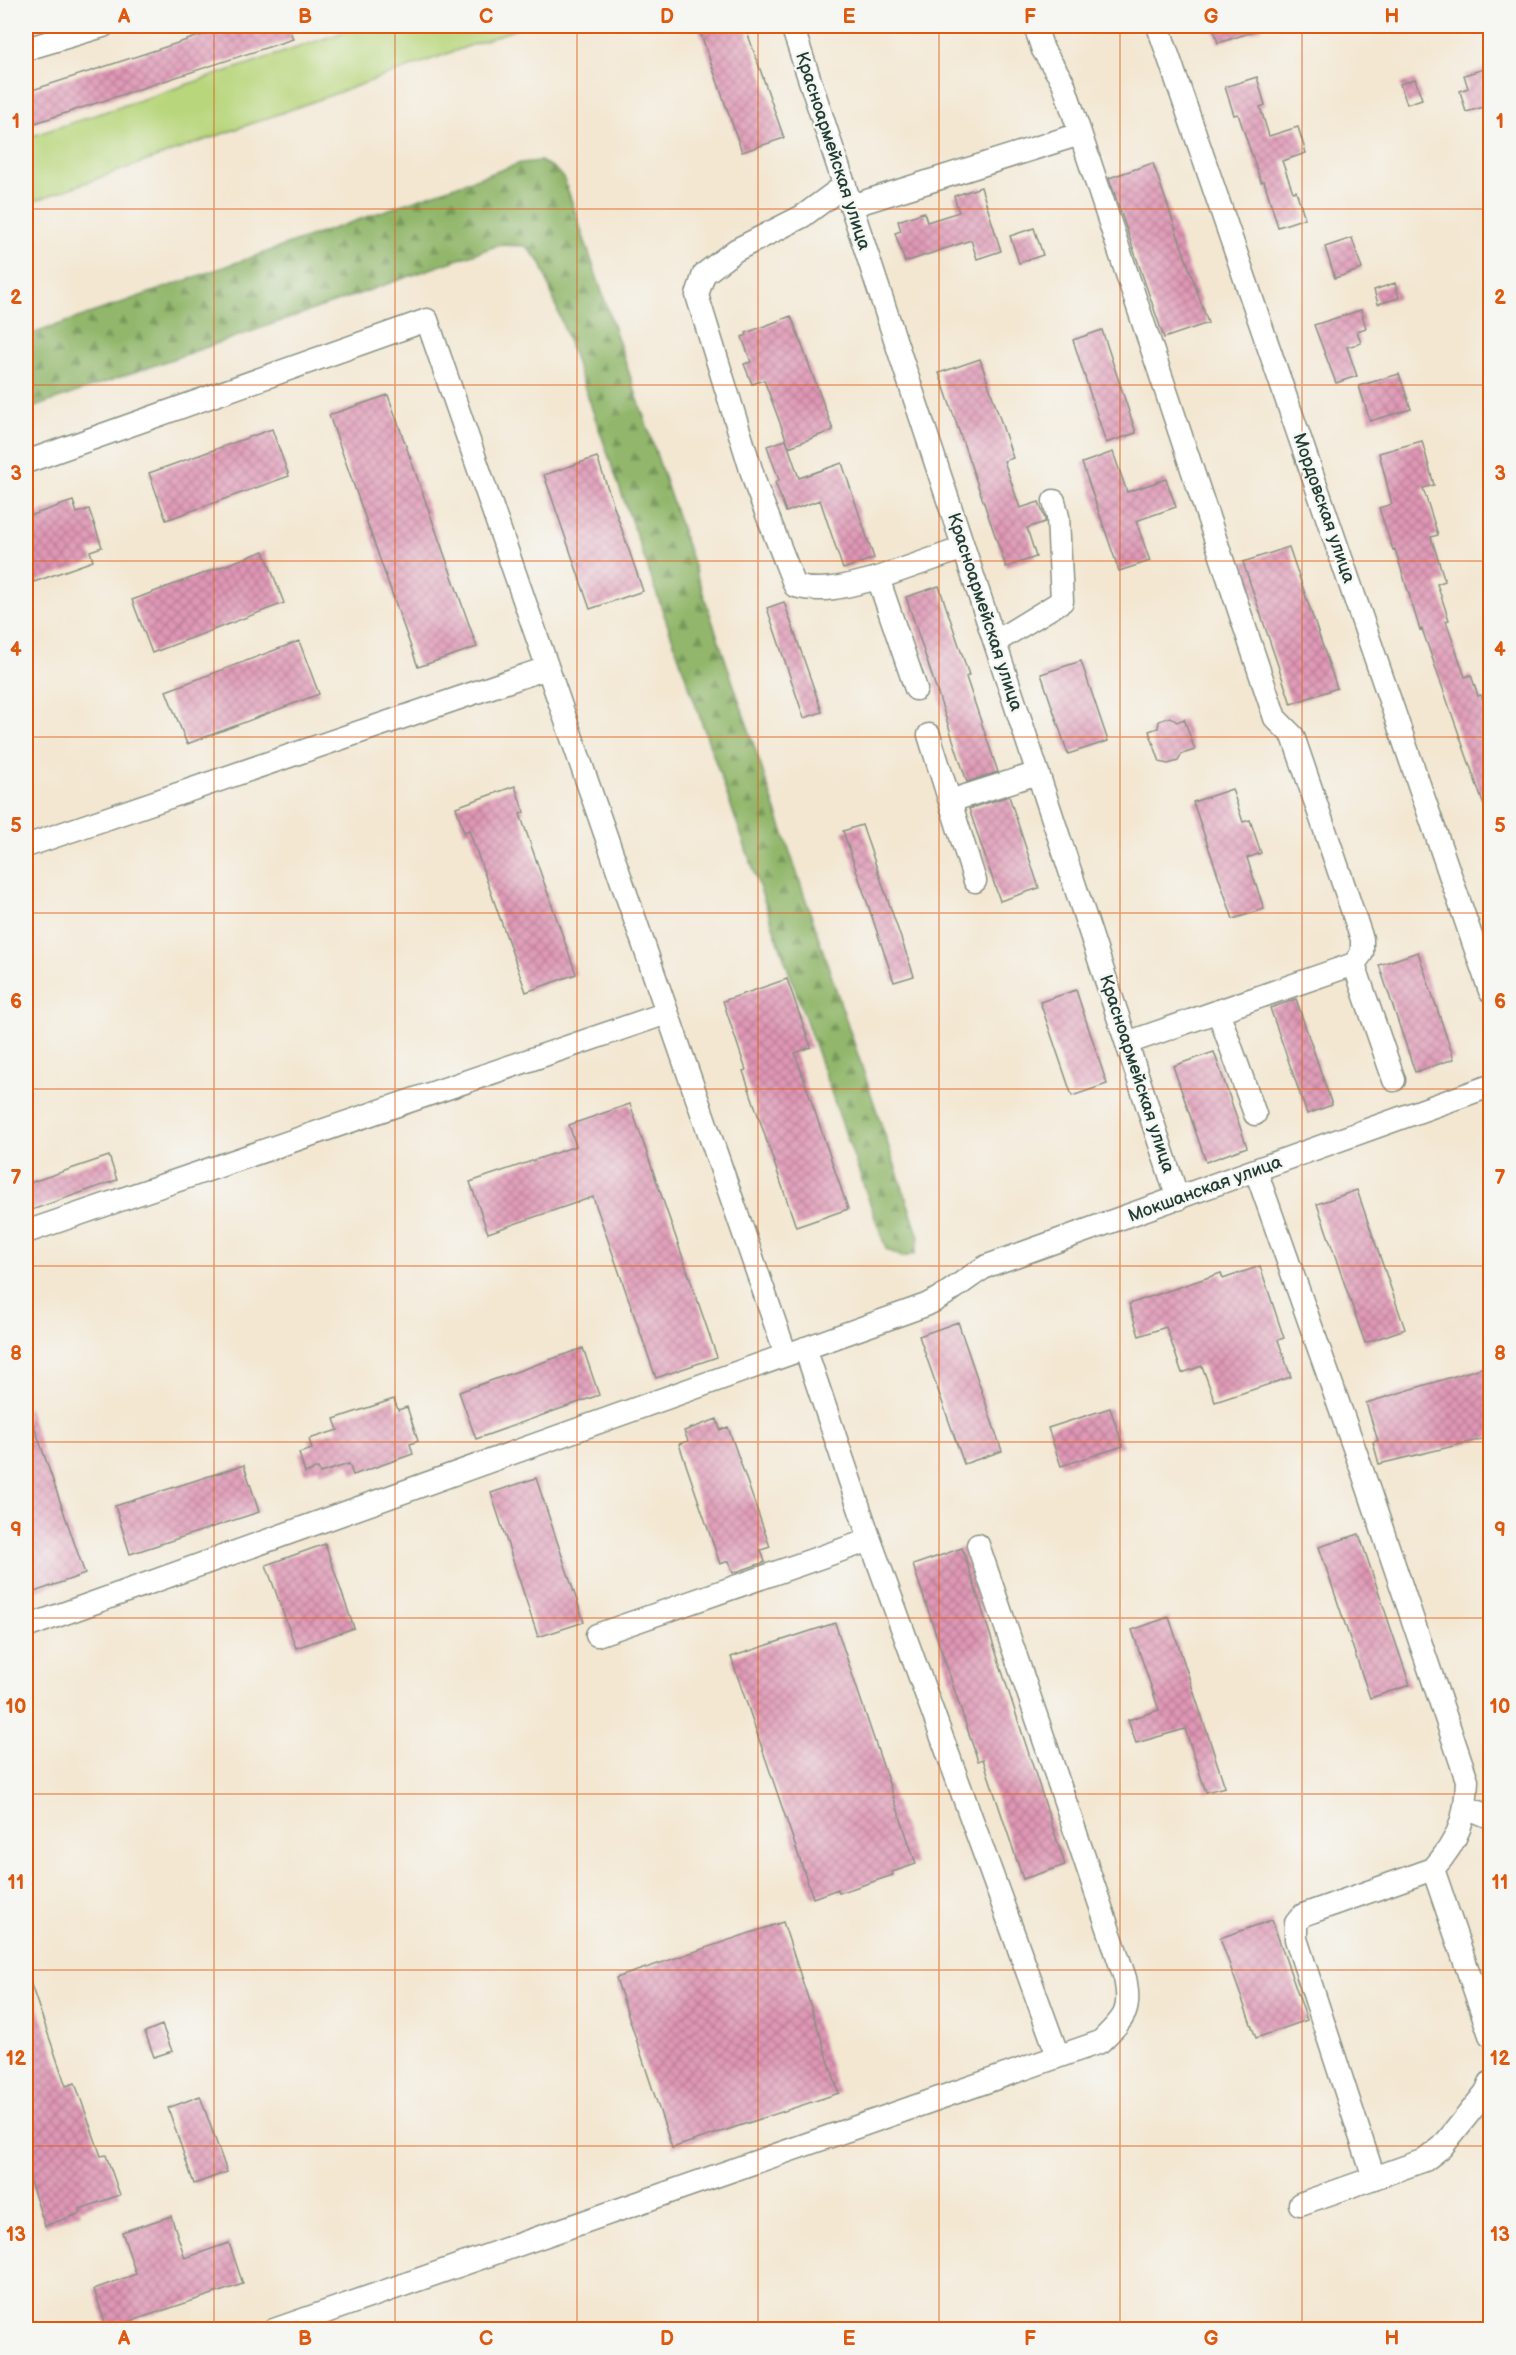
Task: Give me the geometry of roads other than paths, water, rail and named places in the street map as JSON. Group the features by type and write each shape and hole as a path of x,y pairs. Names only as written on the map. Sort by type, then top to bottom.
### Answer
{"street":[{"path":"26,49 103,26"},
{"name":"Красноармейская улица","path":"792,26 1178,1199"},
{"path":"1035,26 1043,50 1063,82 1275,718 1293,736 1362,939 1362,953 1354,964 1126,1043"},
{"name":"Мордовская улица","path":"1158,26 1491,991"},
{"path":"964,548 878,578 841,587 812,591 795,586 758,489 697,295 704,274 736,250 848,196 1080,134"},
{"path":"26,462 427,320 667,1013 870,1540 1058,2056"},
{"path":"995,642 1062,601 1058,517 1054,501"},
{"path":"878,578 916,689"},
{"path":"26,846 547,668"},
{"path":"929,735 975,880"},
{"path":"950,801 1038,773"},
{"path":"1354,964 1394,1080"},
{"path":"1218,1011 1255,1114"},
{"path":"26,1232 667,1013"},
{"name":"Мокшанская улица","path":"26,1627 926,1305 944,1297 967,1278 987,1266 1491,1086"},
{"path":"1256,1171 1364,1476 1467,1780 1466,1808 1459,1834 1433,1869 1303,1915 1296,1923 1296,1939 1374,2178"},
{"path":"597,1635 870,1540"},
{"path":"274,2330 1100,2042 1123,2019 1129,1999 1125,1978 978,1545"},
{"path":"1466,1808 1491,1816"},
{"path":"1433,1869 1491,2035"},
{"path":"1300,2204 1425,2160 1442,2147 1491,2083"}]}
